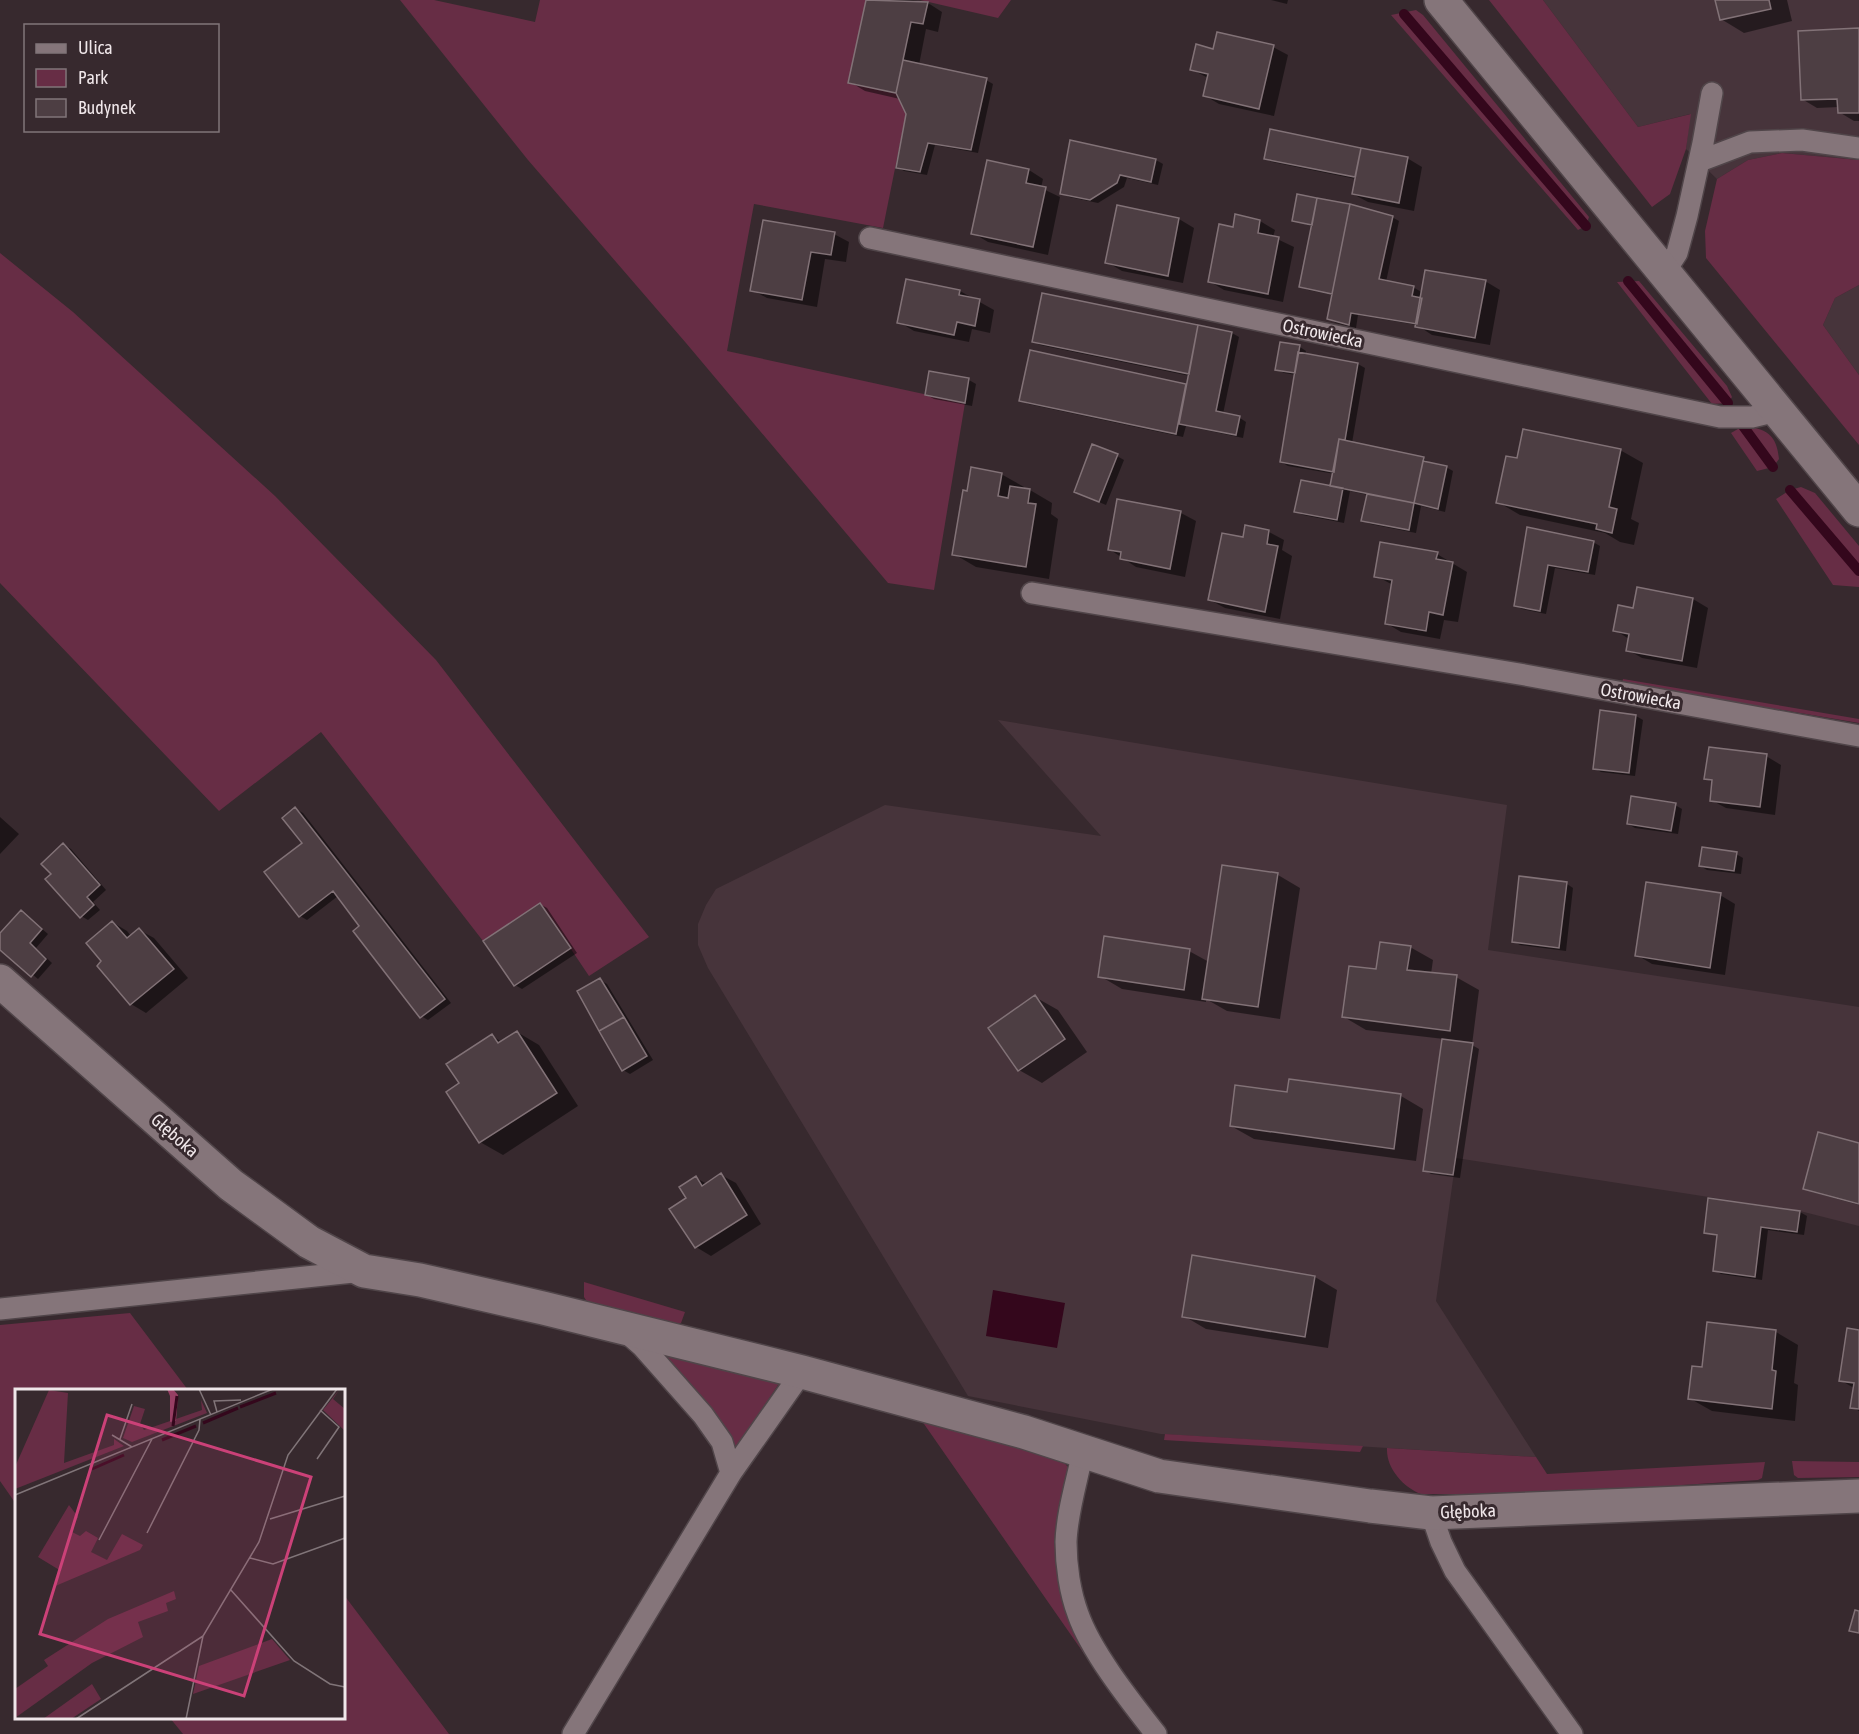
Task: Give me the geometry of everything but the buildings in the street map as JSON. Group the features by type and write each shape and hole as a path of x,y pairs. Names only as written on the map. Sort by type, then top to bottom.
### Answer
{"street":[{"path":"1441,0 1859,510"},
{"name":"Głęboka","path":"0,981 231,1185 309,1242 364,1270 420,1280 802,1371 1024,1432 1159,1476 1431,1513 1859,1496"}],"lane":[{"path":"1664,273 1677,253 1700,161 1712,93"},
{"path":"1700,161 1750,142 1802,140 1859,148"},
{"name":"Ostrowiecka","path":"870,238 1720,417 1752,417 1777,411"},
{"name":"Ostrowiecka","path":"1032,593 1525,675 1859,736"},
{"path":"0,1309 364,1270"},
{"path":"619,1326 642,1346 703,1416 722,1442 731,1473"},
{"path":"573,1734 731,1473 802,1371"},
{"path":"1083,1451 1066,1544 1071,1585 1078,1616 1094,1647 1156,1734"},
{"path":"1431,1513 1441,1542 1455,1571 1572,1734"}],"shaded area":[{"path":"1543,0 1859,0 1859,160 1782,153 1748,160 1717,179 1686,149 1690,114 1638,127"},
{"path":"1859,285 1859,375 1823,325 1835,298"},
{"path":"998,720 1507,805 1488,950 1859,1007 1859,1226 1800,1211 1456,1158 1436,1301 1536,1457 1161,1434 968,1396 708,968 698,945 698,924 716,889 885,805 1101,836"},
{"path":"993,1290 1065,1303 1057,1348 986,1336"}],"green space":[{"path":"400,0 434,0 535,22 540,0 866,0 848,83 896,93 906,114 883,228 754,204 727,351 965,403 934,590 888,583 528,160"},
{"path":"920,0 1011,0 998,18"},
{"path":"1489,0 1543,0 1638,127 1691,114 1686,149 1670,194 1652,207"},
{"path":"1416,10 1423,15 1589,217 1586,226 1578,230 1391,15"},
{"path":"1782,153 1859,160 1859,285 1835,298 1823,325 1859,375 1859,445 1706,258 1705,231 1717,179 1748,160"},
{"path":"0,253 73,312 275,496 436,660 649,937 589,976 540,903 483,941 321,732 219,811 0,583"},
{"path":"1639,281 1727,386 1732,397 1728,403 1712,404 1617,282"},
{"path":"1743,426 1764,431 1773,439 1779,459 1773,467 1757,471 1731,433"},
{"path":"1801,487 1815,493 1859,546 1859,587 1833,585 1776,499 1790,490"},
{"path":"1623,679 1859,719 1859,723 1622,683"},
{"path":"584,1282 685,1312 681,1323 674,1324 589,1305 584,1297"},
{"path":"130,1313 187,1389 15,1389 15,1503 0,1481 0,1325"},
{"path":"655,1347 782,1379 734,1451"},
{"path":"915,1411 1061,1458 1070,1470 1073,1627 1110,1691"},
{"path":"1165,1434 1363,1446 1360,1452 1164,1440"},
{"path":"1387,1448 1536,1457 1547,1474 1765,1462 1762,1478 1758,1480 1547,1494 1421,1494 1408,1487 1397,1476 1389,1463"},
{"path":"1792,1461 1859,1462 1859,1477 1798,1478 1794,1475"},
{"path":"345,1596 449,1734 183,1734 171,1719 345,1719"}],"waterway":[{"path":"1404,14 1586,226"},
{"path":"1628,281 1728,403"},
{"path":"1743,426 1773,467"},
{"path":"1790,490 1859,571"}]}
